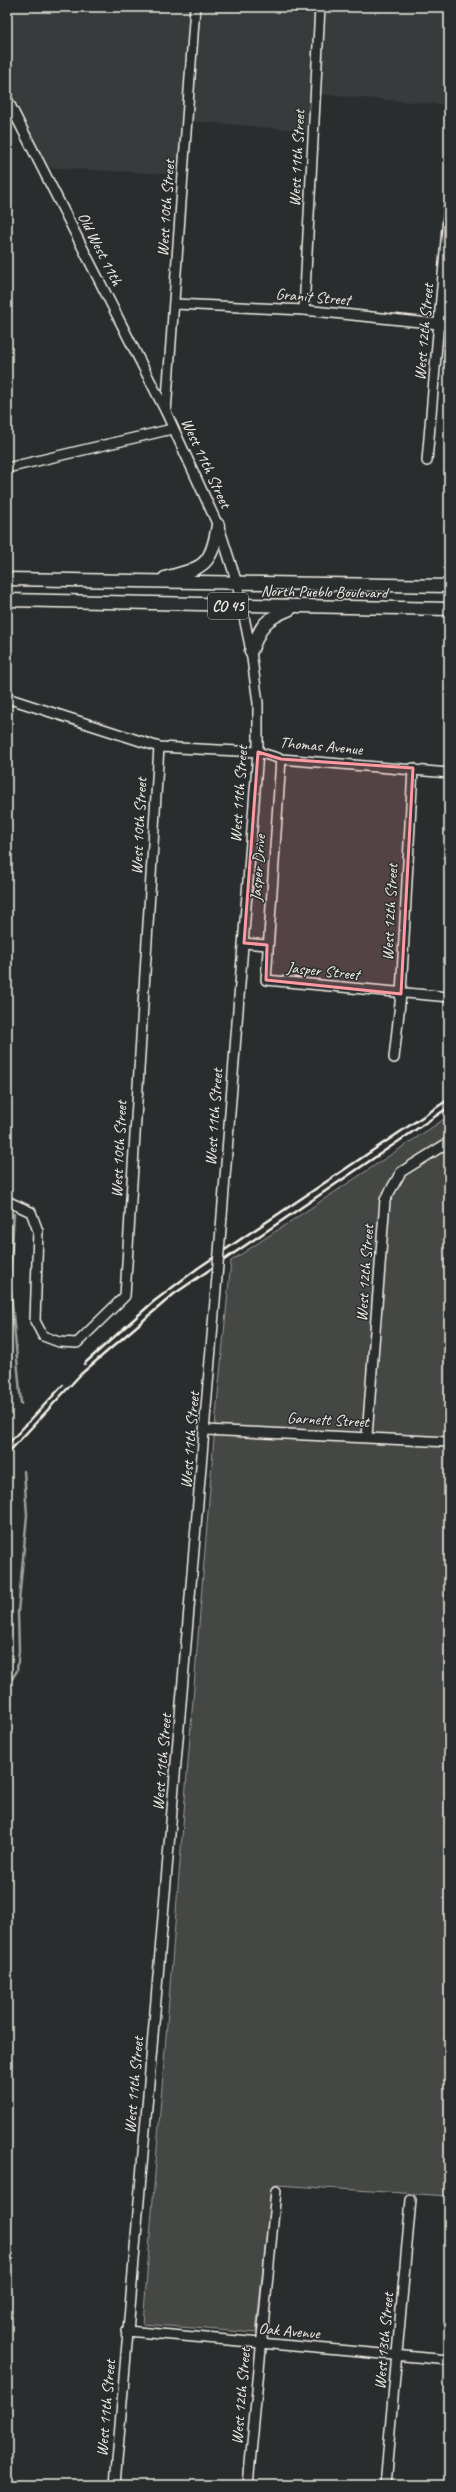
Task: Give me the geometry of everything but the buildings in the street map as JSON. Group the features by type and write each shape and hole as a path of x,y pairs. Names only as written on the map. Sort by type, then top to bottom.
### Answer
{"main road":[{"path":"153,582 198,569 209,558 214,548 218,525"},
{"name":"North Pueblo Boulevard","path":"7,579 237,584 449,586"},
{"name":"North Pueblo Boulevard","path":"7,600 241,606 449,609"},
{"path":"251,651 262,625 268,619 295,607"}],"street":[{"name":"West 10th Street","path":"166,412 175,304 195,7"},
{"name":"West 11th Street","path":"304,310 320,7"},
{"name":"Old West 11th","path":"7,99 166,412"},
{"name":"West 12th Street","path":"427,461 444,324 449,205"},
{"name":"Granit Street","path":"175,304 304,310 444,324"},
{"name":"West 11th Street","path":"115,2485 127,2331 206,1430 258,752 258,703 251,651 237,584 218,525 172,428 166,412"},
{"path":"7,468 172,428"},
{"name":"Thomas Avenue","path":"7,698 159,747 258,752 281,759 413,768 449,773"},
{"name":"West 10th Street","path":"7,1201 32,1212 38,1231 35,1322 43,1336 59,1342 77,1343 125,1296 159,747"},
{"name":"Jasper Drive","path":"266,980 267,945 281,759"},
{"name":"West 12th Street","path":"394,1058 401,994 413,768"},
{"path":"244,943 267,945"},
{"name":"Jasper Street","path":"266,980 401,994 449,997"},
{"name":"West 12th Street","path":"367,1436 385,1200 401,1172 449,1142"},
{"name":"Garnett Street","path":"206,1430 367,1436 449,1442"},
{"name":"West 12th Street","path":"248,2485 276,2191"},
{"name":"West 13th Street","path":"385,2485 411,2200"},
{"name":"Oak Avenue","path":"127,2331 449,2360"}],"highlighted area":[{"path":"258,752 281,759 413,768 401,994 266,980 267,945 244,943"}],"shaded area":[{"path":"7,7 449,7 449,105 315,94 313,131 188,121 184,175 41,167 7,99"},
{"path":"449,1116 449,2196 277,2185 271,2191 256,2333 143,2324 215,1425 231,1261"}],"waterway":[{"path":"14,1214 10,1280 21,1404"},
{"path":"7,1686 17,1671 19,1650 18,1612 27,1515 24,1471"}],"railway":[{"path":"84,1364 153,1302 198,1268 449,1099"},
{"path":"7,1454 81,1374 174,1294 449,1107"},
{"path":"7,1445 63,1385"}]}
